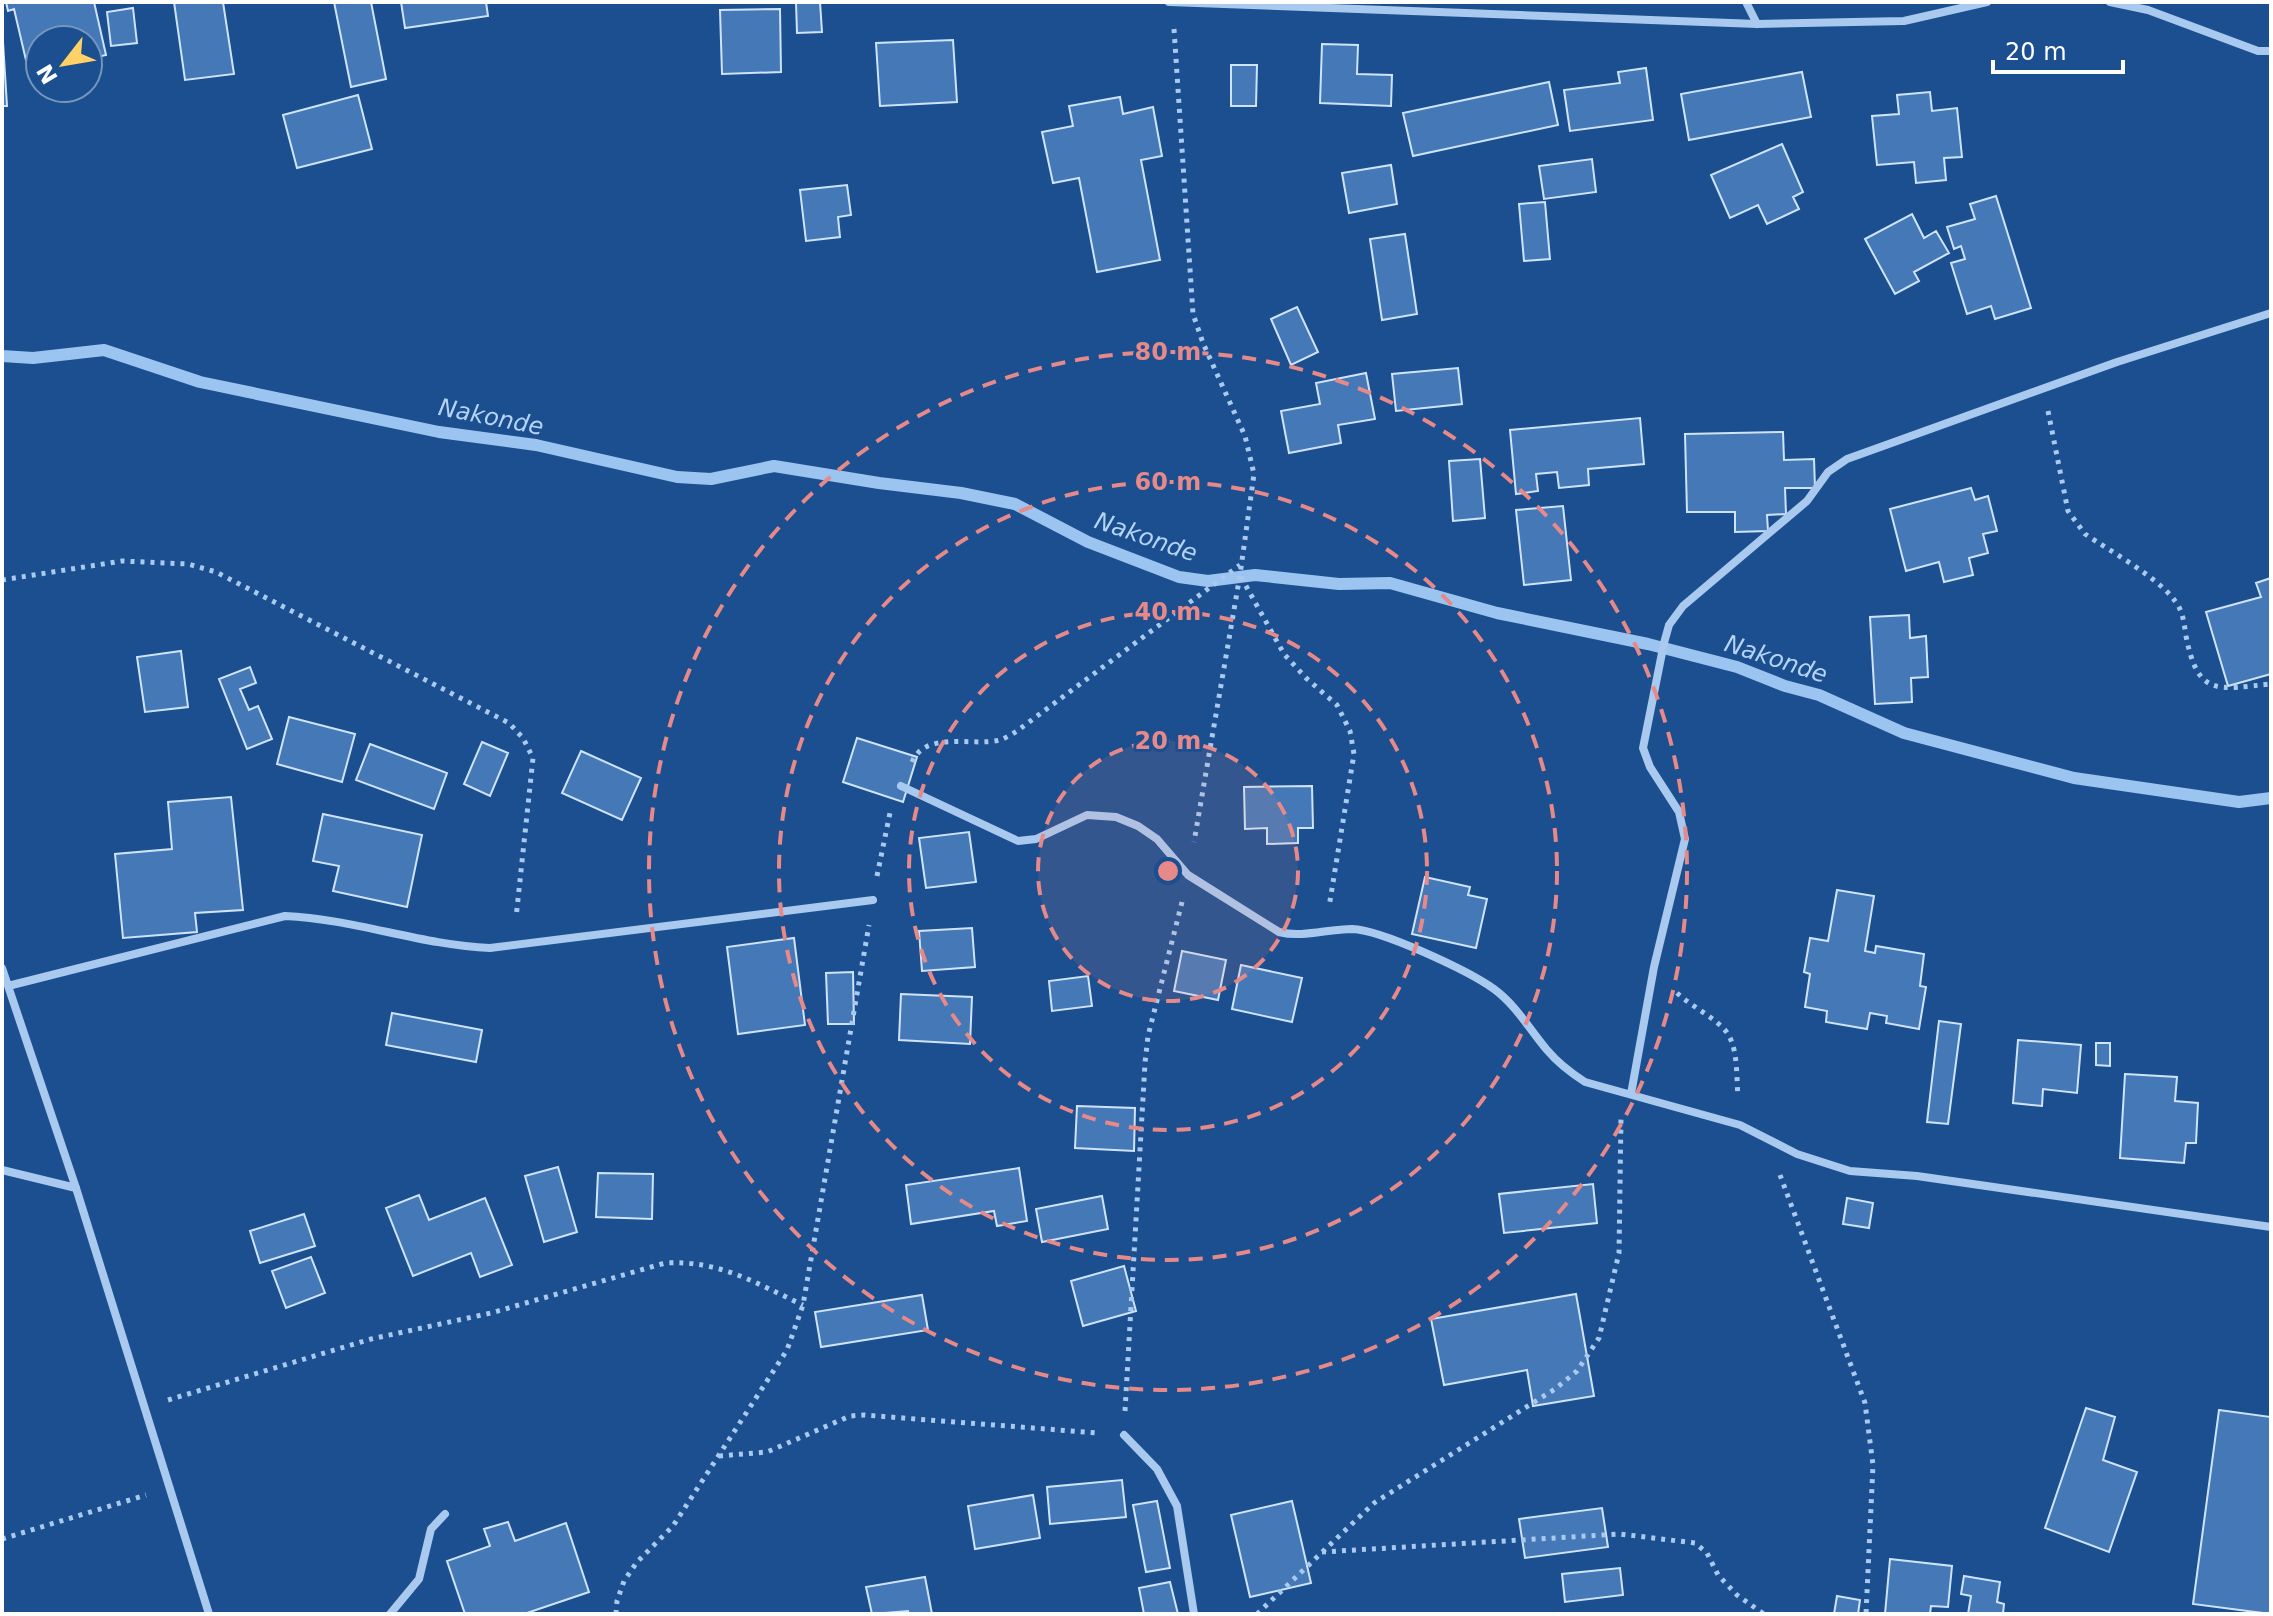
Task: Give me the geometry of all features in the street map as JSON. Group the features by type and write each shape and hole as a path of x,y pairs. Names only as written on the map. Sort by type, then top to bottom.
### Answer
{"street":[{"path":"1170,2 1757,24 1904,21 1987,2"},
{"path":"1746,2 1757,24"},
{"path":"2110,2 2148,10 2258,51 2271,51"},
{"path":"1627,1092 1685,839 1679,812 1650,767 1643,748 1669,625 1683,606 1807,501 1836,465 1856,455 2044,388 2271,313"},
{"path":"901,786 1018,841 1036,839 1087,815 1116,817 1138,826 1157,839 1188,875 1279,932 1292,935 1354,929 1406,944 1493,988 1505,998 1548,1051 1568,1071 1585,1082 1740,1125 1797,1154 1850,1171 1917,1176 2271,1227"},
{"path":"8,986 285,916 347,922 462,947 513,947 873,900"},
{"path":"2,968 76,1188 209,1614"},
{"path":"2,1170 76,1188"},
{"path":"1124,1435 1157,1469 1177,1506 1194,1614"},
{"path":"390,1614 419,1579 431,1529 445,1514"}],"path":[{"path":"719,1456 767,1452 850,1416 864,1415 1124,1435 1148,1036 1188,875 1240,575 1254,474 1245,436 1193,314 1170,2"},
{"path":"2044,388 2068,511 2075,523 2085,534 2162,587 2175,600 2182,614 2190,658 2204,681 2218,689 2271,684"},
{"path":"2,580 122,561 188,564 216,572 509,723 523,738 533,758 513,947"},
{"path":"616,1614 624,1581 637,1562 673,1526 719,1456 787,1350 803,1305 888,816 914,756 935,743 999,740 1009,736 1241,564"},
{"path":"1240,575 1284,654 1337,705 1350,731 1354,754 1325,932"},
{"path":"1654,967 1687,1003 1723,1027 1727,1034 1733,1046 1740,1125"},
{"path":"1257,1614 1374,1503 1555,1389 1577,1371 1599,1338 1619,1253 1627,1092"},
{"path":"1766,1138 1865,1403 1873,1465 1866,1614"},
{"path":"144,1408 371,1339 491,1313 665,1263 691,1261 720,1267 803,1305"},
{"path":"2,1539 169,1487"},
{"path":"1321,1552 1620,1534 1695,1543 1703,1548 1718,1575 1764,1614"}],"building":[{"path":"6,2 94,2 99,24 24,24 24,52 14,9 8,11"},
{"path":"174,2 223,2 234,74 185,80"},
{"path":"334,2 371,2 386,79 351,87"},
{"path":"401,2 486,2 488,16 405,28"},
{"path":"796,2 820,2 822,32 797,33"},
{"path":"133,8 137,43 111,46 107,12"},
{"path":"780,9 781,72 722,74 720,10"},
{"path":"953,40 957,102 880,106 876,43"},
{"path":"3,42 7,106 2,106"},
{"path":"1322,44 1358,45 1357,74 1392,75 1391,106 1320,103"},
{"path":"1231,65 1257,65 1256,106 1231,106"},
{"path":"1646,68 1653,120 1570,131 1564,90 1620,83 1618,72"},
{"path":"1802,72 1811,117 1689,140 1681,94"},
{"path":"1549,82 1558,125 1413,156 1403,113"},
{"path":"1930,92 1932,111 1957,108 1962,157 1944,158 1946,180 1916,183 1914,162 1877,165 1872,116 1899,114 1897,95"},
{"path":"358,95 372,149 297,168 283,115"},
{"path":"1120,97 1123,114 1153,107 1162,156 1141,160 1160,260 1097,272 1079,178 1053,183 1042,132 1073,126 1069,106"},
{"path":"1782,144 1803,192 1793,197 1799,209 1767,224 1758,205 1730,218 1711,175"},
{"path":"1592,159 1596,192 1544,199 1539,166"},
{"path":"1391,165 1397,204 1349,213 1342,173"},
{"path":"847,185 851,215 838,217 840,237 806,241 800,190"},
{"path":"1996,196 2031,308 1995,319 1991,306 1967,314 1951,263 1965,259 1961,246 1954,249 1947,227 1975,219 1970,204"},
{"path":"1545,202 1550,259 1524,261 1519,204"},
{"path":"1912,214 1924,238 1936,231 1949,253 1914,272 1919,281 1895,294 1865,239"},
{"path":"1405,234 1417,314 1382,320 1370,239"},
{"path":"1297,307 1318,352 1291,365 1271,319"},
{"path":"1458,368 1462,404 1396,411 1392,374"},
{"path":"1366,373 1375,419 1338,425 1341,443 1289,453 1281,411 1320,404 1316,383"},
{"path":"1640,418 1644,464 1588,469 1589,485 1559,488 1557,472 1536,474 1538,491 1516,494 1510,430"},
{"path":"1783,432 1784,460 1814,459 1815,488 1785,488 1786,514 1767,515 1768,531 1735,532 1735,512 1687,512 1685,434"},
{"path":"1480,459 1485,518 1453,521 1449,461"},
{"path":"1971,488 1975,500 1988,496 1997,531 1983,534 1988,553 1969,558 1973,575 1944,582 1939,562 1906,571 1890,509"},
{"path":"1563,506 1571,580 1524,585 1516,510"},
{"path":"2271,578 2271,674 2228,686 2206,612 2261,597 2256,583"},
{"path":"1909,615 1910,638 1926,636 1928,677 1911,678 1912,702 1875,704 1870,617"},
{"path":"181,651 188,707 145,712 137,657"},
{"path":"250,667 256,683 240,689 249,710 258,706 272,739 247,749 219,679"},
{"path":"289,717 355,734 342,782 277,764"},
{"path":"857,738 917,757 903,802 843,782"},
{"path":"482,742 508,753 490,796 464,784"},
{"path":"370,744 447,773 434,809 356,780"},
{"path":"581,751 641,778 622,820 562,793"},
{"path":"1312,786 1313,828 1298,828 1298,843 1267,844 1267,828 1245,829 1244,787"},
{"path":"231,797 243,910 195,913 197,932 123,938 115,854 172,849 168,802"},
{"path":"323,814 422,835 407,907 333,891 339,866 313,861"},
{"path":"969,832 976,882 926,888 919,838"},
{"path":"1425,877 1470,887 1468,895 1487,899 1476,948 1412,934"},
{"path":"1837,890 1874,896 1865,951 1875,953 1876,946 1924,954 1920,986 1926,987 1919,1029 1886,1023 1887,1016 1870,1013 1867,1029 1826,1022 1827,1011 1805,1007 1810,974 1804,972 1810,938 1828,941"},
{"path":"972,928 975,967 922,971 919,931"},
{"path":"794,938 805,1025 738,1034 727,947"},
{"path":"1182,951 1226,960 1218,1000 1174,991"},
{"path":"1241,965 1302,978 1292,1022 1232,1009"},
{"path":"853,972 854,1024 828,1024 826,973"},
{"path":"1088,976 1092,1006 1052,1011 1049,981"},
{"path":"901,994 972,997 970,1044 899,1040"},
{"path":"392,1013 482,1030 476,1062 386,1045"},
{"path":"1939,1021 1961,1024 1948,1124 1927,1122"},
{"path":"2018,1040 2081,1045 2077,1093 2043,1089 2042,1106 2013,1103"},
{"path":"2096,1043 2110,1043 2110,1066 2096,1065"},
{"path":"2125,1074 2177,1077 2175,1101 2198,1103 2196,1143 2186,1143 2184,1163 2120,1158"},
{"path":"1077,1106 1135,1108 1134,1151 1075,1148"},
{"path":"558,1167 577,1232 544,1242 525,1176"},
{"path":"1019,1168 1027,1221 997,1226 994,1211 911,1224 906,1185"},
{"path":"598,1173 653,1174 652,1219 596,1217"},
{"path":"1593,1184 1597,1223 1504,1233 1499,1194"},
{"path":"419,1195 429,1220 485,1198 512,1265 480,1277 471,1253 413,1276 386,1208"},
{"path":"1102,1196 1108,1229 1042,1242 1036,1209"},
{"path":"1847,1198 1873,1203 1869,1228 1843,1224"},
{"path":"304,1214 315,1246 260,1263 250,1231"},
{"path":"311,1257 325,1293 286,1308 272,1271"},
{"path":"1124,1266 1136,1311 1083,1326 1071,1281"},
{"path":"1576,1294 1594,1396 1533,1406 1527,1370 1444,1385 1431,1319"},
{"path":"922,1295 928,1330 821,1347 815,1312"},
{"path":"2086,1408 2115,1417 2103,1460 2137,1472 2109,1552 2045,1528"},
{"path":"2219,1410 2271,1417 2271,1614 2193,1604"},
{"path":"1122,1480 1126,1517 1050,1524 1047,1487"},
{"path":"1033,1495 1040,1538 975,1549 968,1506"},
{"path":"1157,1501 1170,1568 1146,1572 1133,1505"},
{"path":"1292,1501 1311,1583 1250,1597 1231,1515"},
{"path":"1602,1508 1608,1547 1525,1558 1519,1519"},
{"path":"508,1522 515,1541 566,1523 589,1592 524,1614 465,1614 447,1561 490,1546 484,1529"},
{"path":"1890,1559 1952,1566 1948,1607 1931,1606 1930,1614 1885,1614"},
{"path":"1620,1568 1623,1595 1565,1602 1562,1574"},
{"path":"1964,1576 2000,1582 1997,1602 2004,1604 2003,1614 1968,1614 1971,1596 1961,1594"},
{"path":"925,1577 932,1614 909,1614 908,1611 872,1614 866,1587"},
{"path":"1170,1582 1178,1614 1144,1614 1139,1588"},
{"path":"1837,1596 1860,1600 1858,1614 1834,1614"}],"waterway":[{"name":"Nakonde","path":"2,356 33,358 104,350 200,382 439,432 536,445 677,477 711,479 774,466 961,493 1015,504 1088,542 1179,577 1208,581 1255,575 1339,584 1390,583 1497,613 1648,644 1737,667 1785,686 1819,695 1904,733 2074,778 2239,802 2271,798"}]}
